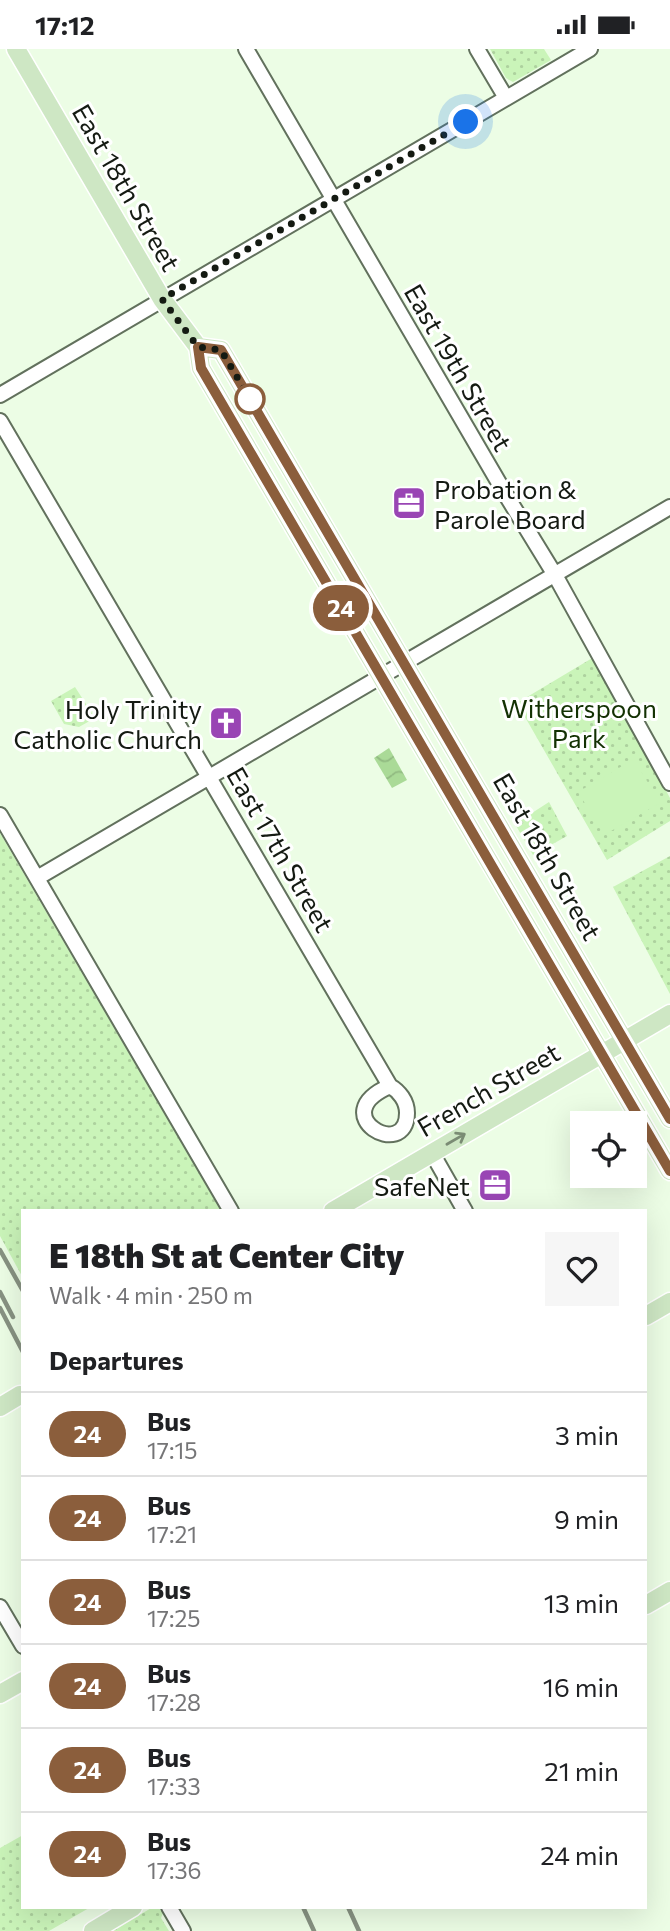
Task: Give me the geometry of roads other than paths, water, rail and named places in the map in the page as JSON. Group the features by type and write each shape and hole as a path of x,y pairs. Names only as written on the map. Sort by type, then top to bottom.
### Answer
{"main road":[{"name":"East 18th Street","path":"16,49 162,299 198,347 201,368 670,1171"},
{"name":"East 18th Street","path":"198,347 221,350 670,1119"},
{"name":"French Street","path":"336,1209 670,1014"},
{"path":"647,1315 670,1302"},
{"path":"0,1407 20,1395"},
{"path":"647,1604 670,1591"},
{"path":"0,1694 21,1682"},
{"path":"93,1931 130,1909"}],"street":[{"name":"East 19th Street","path":"246,49 499,484 555,575 670,783"},
{"path":"477,49 506,98"},
{"path":"0,395 590,49"},
{"name":"East 17th Street","path":"0,421 390,1086"},
{"path":"37,878 670,507"},
{"path":"0,815 230,1209"},
{"path":"432,1153 464,1209"},
{"path":"0,1607 21,1643"},
{"path":"170,1909 183,1931"}],"water":[{"path":"389,748 407,780 392,788 374,758"}],"railway":[{"path":"0,1250 21,1287"},
{"path":"0,1292 13,1317"},
{"path":"0,1308 21,1348"},
{"path":"304,1909 314,1931"},
{"path":"349,1909 359,1931"}],"place":[{"name":"Probation & Parole Board","path":"409,503"},
{"name":"Holy Trinity Catholic Church","path":"226,723"},
{"name":"SafeNet","path":"495,1185"}],"park label":[{"name":"Witherspoon Park","path":"579,722"}]}
